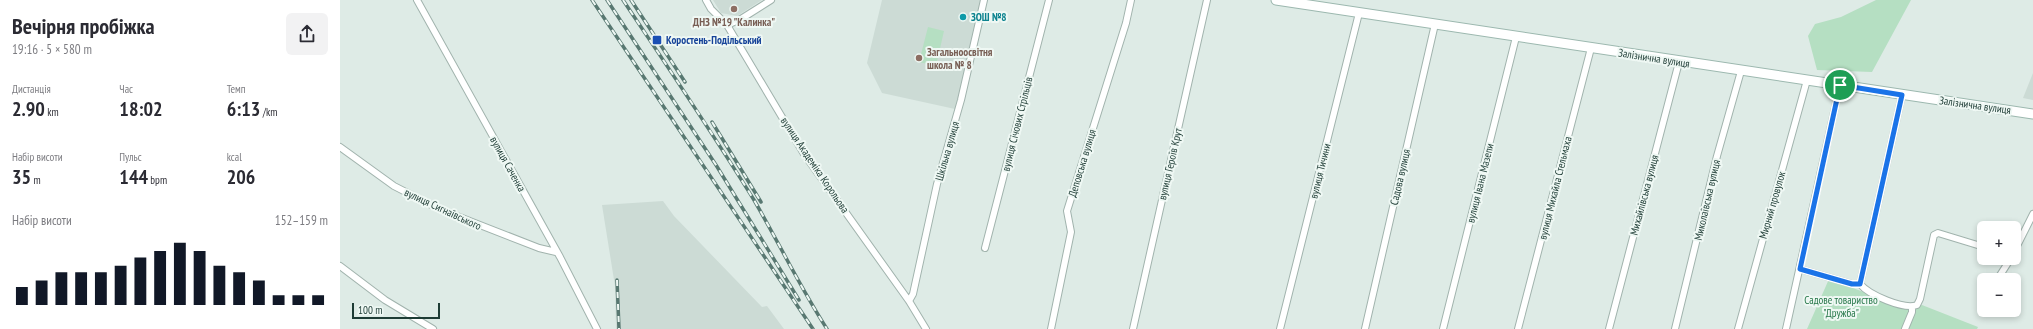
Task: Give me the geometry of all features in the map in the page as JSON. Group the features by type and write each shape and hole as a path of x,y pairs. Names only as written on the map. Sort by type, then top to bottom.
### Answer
{"street":[{"name":"вулиця Саченка","path":"417,0 597,329"},
{"name":"вулиця Академіка Корольова","path":"706,0 711,9 727,25 804,154 909,301 926,329"},
{"path":"727,25 741,19 771,0"},
{"name":"Шкільна вулиця","path":"909,301 913,294 937,184 961,100 984,0"},
{"name":"вулиця Січових Стрільців","path":"985,248 1049,0"},
{"name":"Деповська вулиця","path":"1051,329 1071,232 1067,211 1126,23 1131,0"},
{"name":"вулиця Героїв Крут","path":"1133,329 1208,0"},
{"name":"Залізнична вулиця","path":"1276,0 1679,62 2033,114"},
{"name":"вулиця Тичини","path":"1280,329 1359,13"},
{"name":"Садова вулиця","path":"1365,329 1435,24"},
{"name":"вулиця Івана Мазепи","path":"1443,329 1516,36"},
{"name":"вулиця Михайла Стельмаха","path":"1518,329 1591,48"},
{"name":"Михайлівська вулиця","path":"1609,329 1679,62"},
{"name":"Миколаївська вулиця","path":"1675,329 1717,156 1741,71"},
{"name":"Мирний провулок","path":"1738,329 1807,80"},
{"path":"1786,329 1840,85"},
{"path":"1860,284 1902,95"},
{"name":"вулиця Сигнаївського","path":"340,147 394,186 439,209 539,248 556,252"},
{"path":"2021,238 2033,214"},
{"path":"1860,284 1865,290 1873,294 1902,305 1912,307 1917,305 1920,299 1934,235 1938,233 1977,245"},
{"path":"340,266 385,300 433,329"},
{"path":"1800,269 1852,284 1860,284"},
{"path":"1905,329 1912,312 1912,307"}],"shaded area":[{"name":"ДНЗ №19 \"Калинка\"","path":"713,0 762,0 737,16 721,13"},
{"name":"Загальноосвітня школа № 8","path":"882,0 981,0 970,52 955,109 882,93 867,63"},
{"path":"2033,73 2033,100 2023,98"},
{"path":"663,201 674,216 762,307 767,306 784,329 616,329 615,286 602,205"}],"green space":[{"path":"1876,0 1911,0 1872,72 1817,70 1808,36 1815,24 1841,17"},
{"path":"928,27 944,31 936,66 919,62"},
{"name":"Садове товариство \"Дружба\"","path":"1829,279 1906,308 1922,305 1978,327 1977,329 1807,329"}],"railway":[{"path":"592,0 813,329"},
{"path":"607,0 716,165 799,300"},
{"path":"623,0 706,124 754,200 827,329"},
{"path":"631,0 685,82"},
{"path":"712,122 761,202"},
{"path":"617,280 619,329"}],"place":[{"name":"ДНЗ №19 \"Калинка\"","path":"734,9"},
{"name":"ЗОШ №8","path":"963,17"},
{"name":"Коростень-Подільський","path":"657,40"},
{"name":"Загальноосвітня школа № 8","path":"919,58"}],"route":[{"path":"1840,85 1902,95 1860,284 1852,284 1800,269 1840,85"}]}
